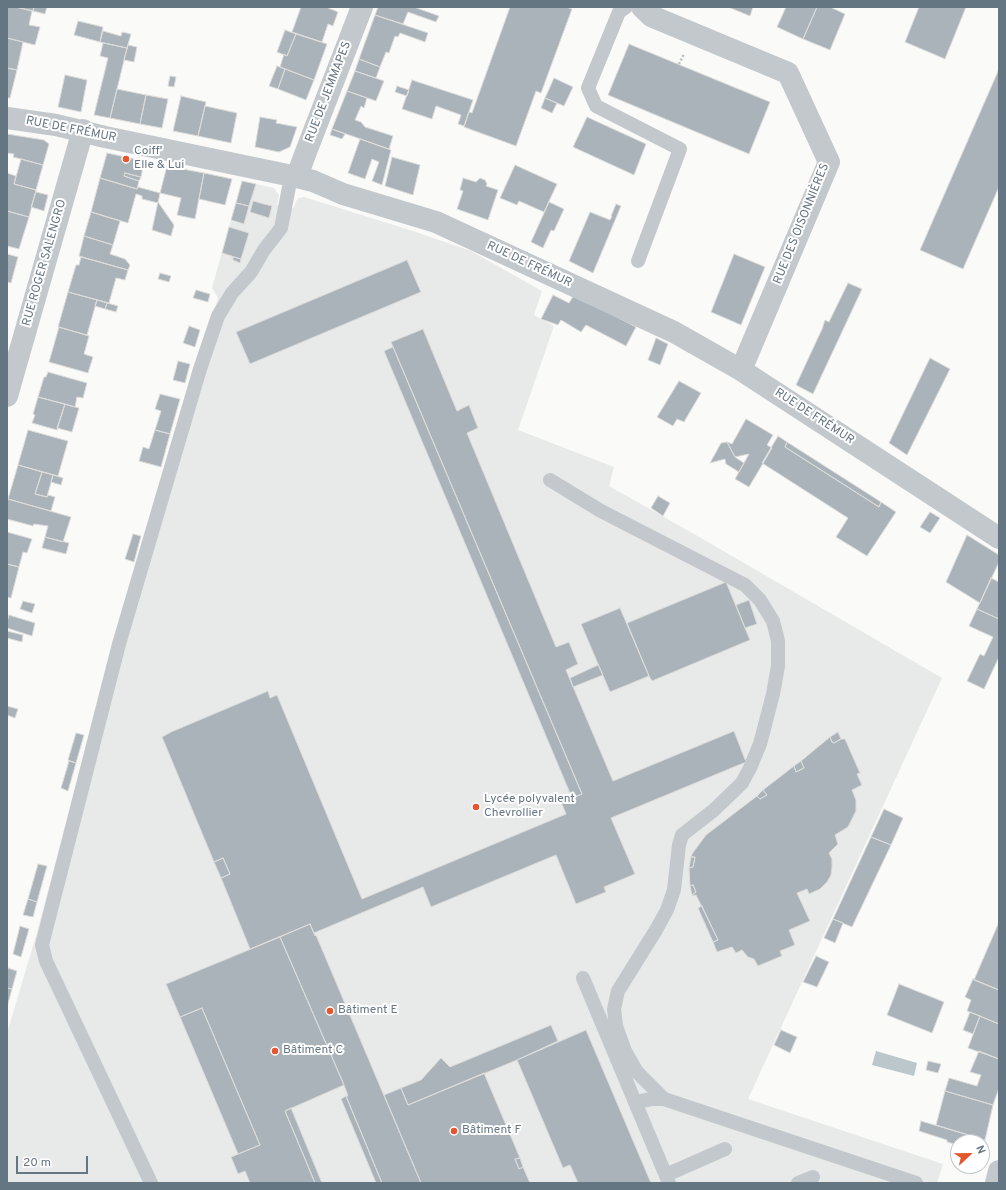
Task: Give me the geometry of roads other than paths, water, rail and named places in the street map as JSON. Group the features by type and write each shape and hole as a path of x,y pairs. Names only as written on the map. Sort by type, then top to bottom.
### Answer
{"street":[{"name":"RUE DE JEMMAPES","path":"295,177 362,7"},
{"name":"RUE DES OISONNIÈRES","path":"642,7 651,16 788,73 829,162 741,370"},
{"name":"RUE DE FRÉMUR","path":"7,118 83,130 113,138 313,181 343,194 436,222 674,332 741,370 999,538"},
{"name":"RUE ROGER SALENGRO","path":"7,396 83,130"},
{"path":"996,1183 999,1171"}],"lane":[{"path":"626,7 620,12 588,88 596,106 680,149 638,261"},
{"path":"151,1183 46,960 42,945 120,644 200,369 218,316 232,293 251,272 264,250 281,228 288,187 295,177"},
{"path":"550,480 601,511 745,585 760,600 773,621 778,641 778,666 773,694 760,744 750,768 742,782 714,810 682,835 679,845 674,890 667,910 618,991 614,1009 616,1026 625,1051 637,1072 664,1099"},
{"path":"583,978 668,1179 725,1149"},
{"path":"636,1102 652,1099 664,1099 916,1183"},
{"path":"798,1183 813,1177"}],"place":[{"name":"Coiff' Elle & Lui","path":"126,159"},
{"name":"Lycée polyvalent Chevrollier","path":"476,807"},
{"name":"Bâtiment E","path":"330,1011"},
{"name":"Bâtiment C","path":"275,1051"},
{"name":"Bâtiment F","path":"454,1131"}]}
